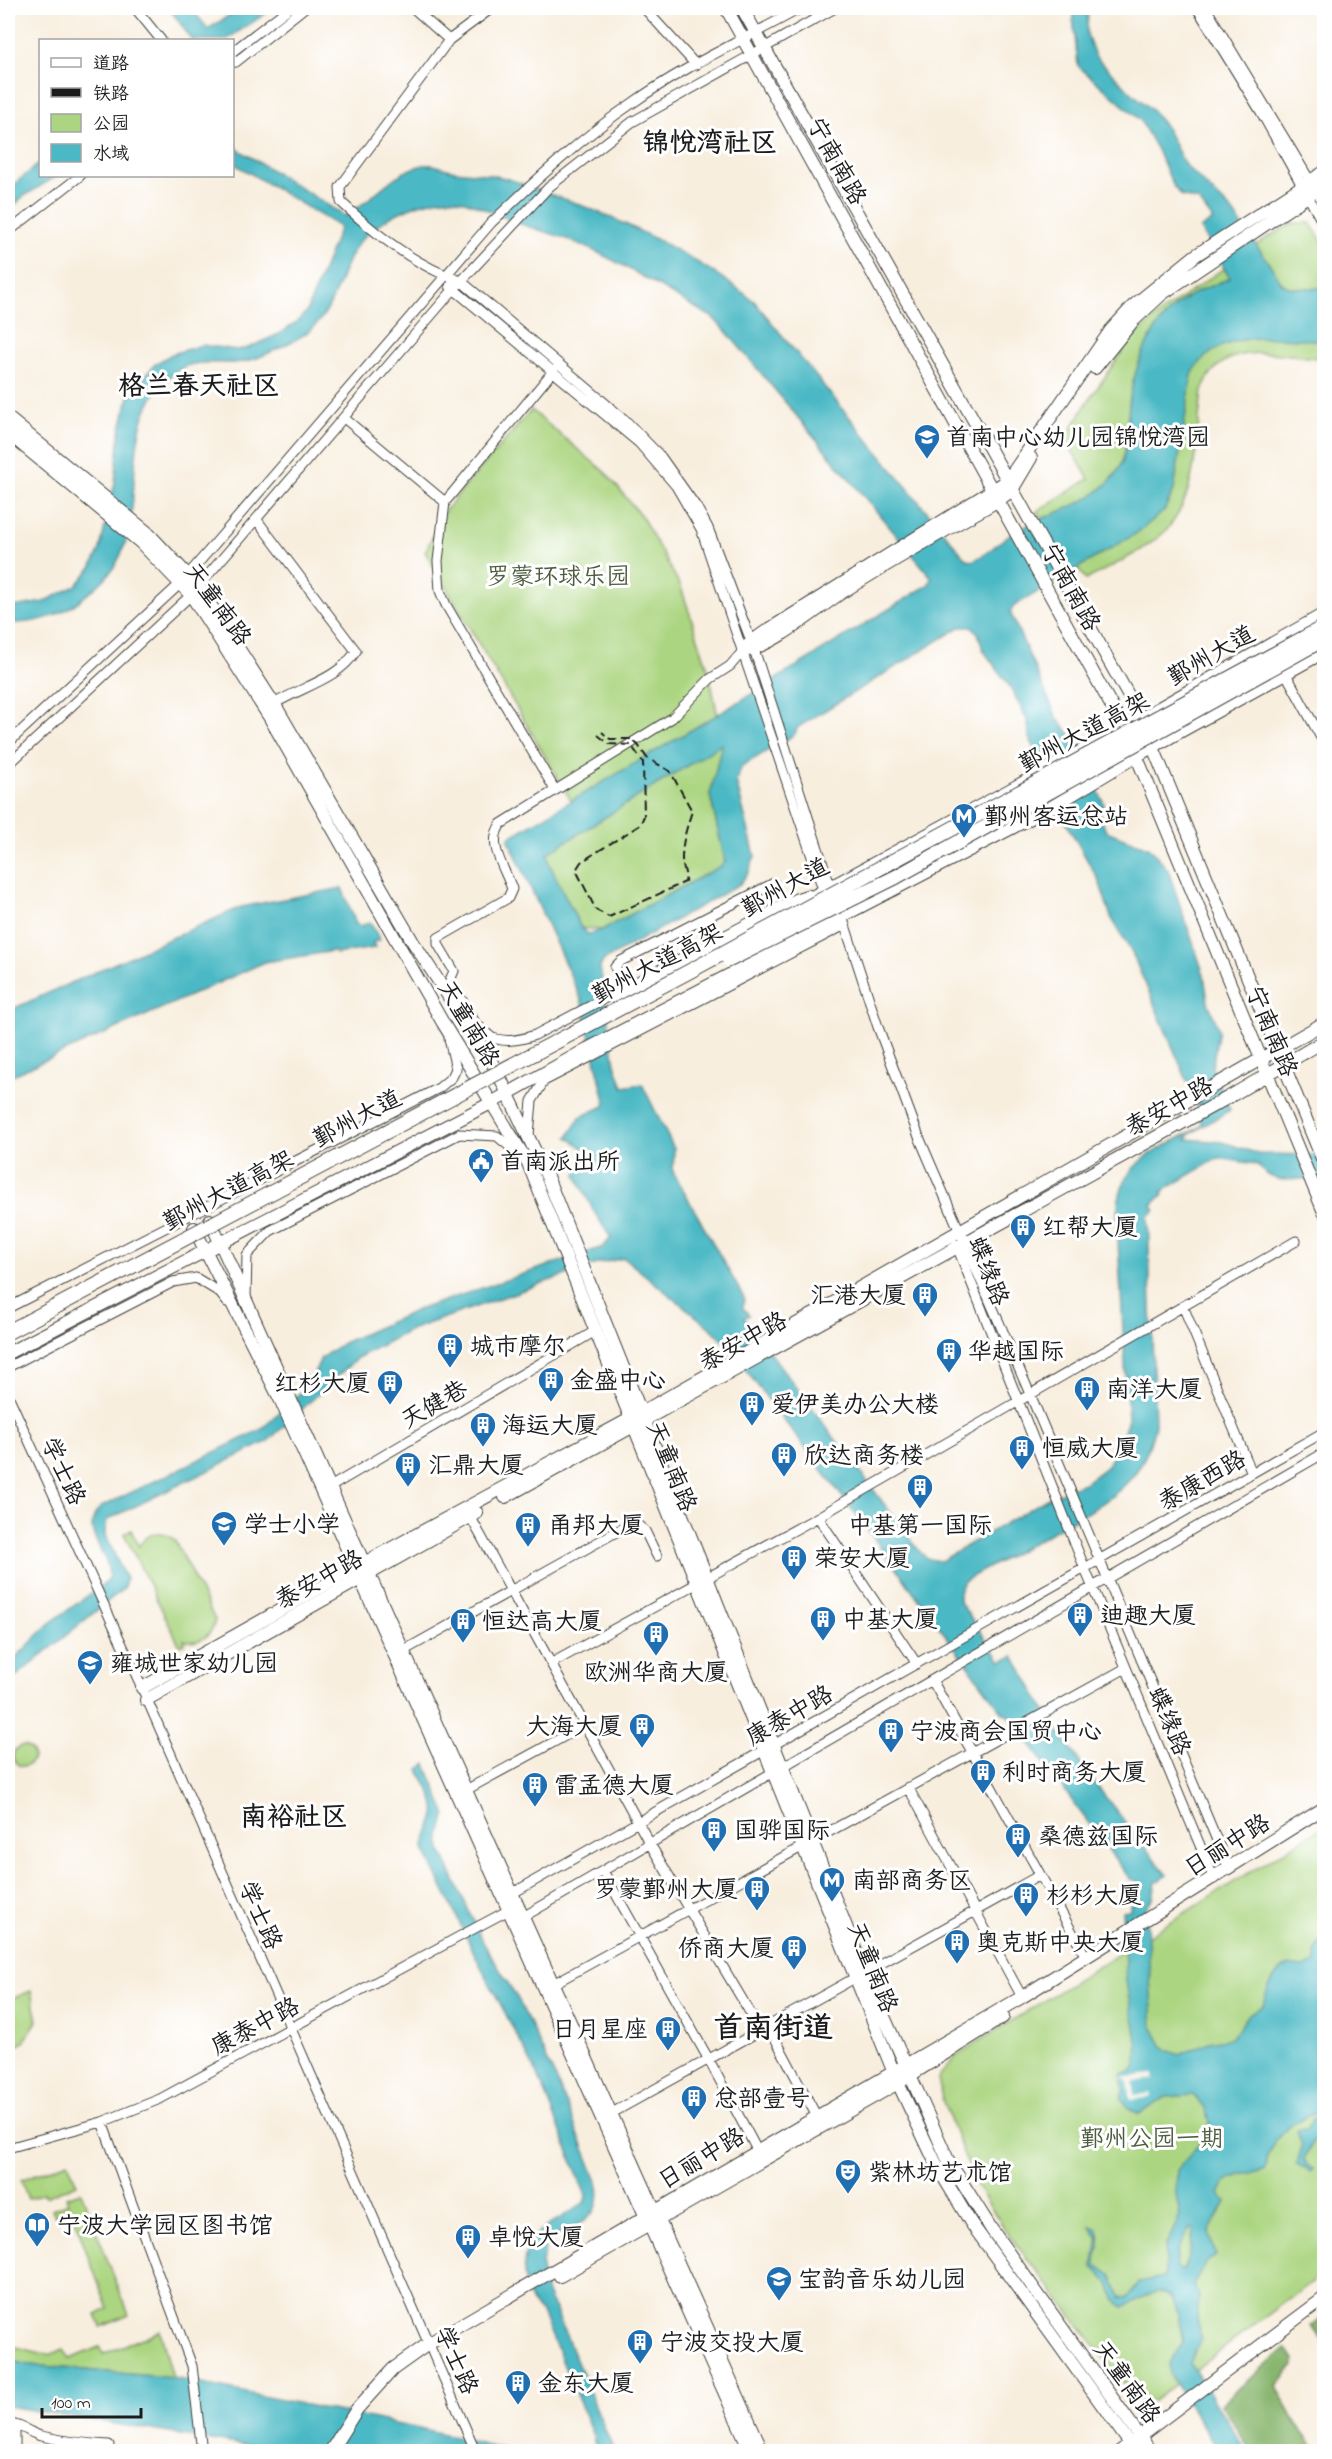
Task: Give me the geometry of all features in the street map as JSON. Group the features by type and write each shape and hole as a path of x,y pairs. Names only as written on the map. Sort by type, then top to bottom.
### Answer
{"highway":[{"name":"鄞州大道高架","path":"8,1332 690,971 1324,627"},
{"name":"鄞州大道高架","path":"8,1340 757,946 896,876 1324,639"}],"main road":[{"name":"宁南南路","path":"726,8 750,35 1142,718 1324,1163"},
{"name":"宁南南路","path":"742,8 750,35"},
{"name":"宁南南路","path":"759,51 999,500 1124,728 1324,1212"},
{"path":"940,527 999,500 1133,321 1162,294 1201,260 1312,188 1324,172"},
{"path":"8,418 135,523 184,579"},
{"name":"天童南路","path":"8,433 134,536 195,591 274,704 413,942 496,1069 546,1174 638,1420 703,1580 776,1744 779,1769 938,2168 971,2223 1131,2446 1151,2451"},
{"path":"749,647 940,527 993,488 1009,485"},
{"name":"天童南路","path":"195,591 374,897 443,1023 528,1163 575,1280 638,1420"},
{"name":"鄞州大道","path":"8,1326 496,1069 579,1018 1124,728 1324,614"},
{"name":"鄞州大道","path":"8,1353 220,1241 616,1040 839,922 1050,808 1136,756 1324,652"},
{"name":"泰安中路","path":"362,1571 470,1516 959,1236 1324,1023"},
{"name":"泰安中路","path":"959,1236 1229,1097 1324,1041"},
{"path":"210,1220 509,1910 764,2451"},
{"path":"194,1228 292,1427 326,1490"},
{"name":"泰安中路","path":"144,1694 362,1571 638,1420"},
{"path":"362,1571 403,1651 612,2113 653,2218 751,2451"},
{"name":"天童南路","path":"703,1580 764,1751 779,1769"},
{"name":"日丽中路","path":"1230,1872 1324,1808"},
{"name":"日丽中路","path":"1153,1919 1214,1879 1230,1872 1324,1816"},
{"path":"1122,1938 1230,1872"},
{"name":"日丽中路","path":"653,2218 757,2150 816,2115 901,2074 1022,1996 1122,1938"},
{"name":"日丽中路","path":"330,2451 357,2409 393,2369 901,2074 1122,1938"},
{"path":"1131,2446 1181,2405 1324,2298"}],"street":[{"path":"135,8 160,39"},
{"path":"234,50 289,8"},
{"path":"234,60 236,62 304,8"},
{"path":"413,8 449,40"},
{"path":"492,8 449,40 340,187 341,202 383,237 444,276 461,281 585,385 661,457 682,484 708,528 749,647 826,888"},
{"path":"644,8 696,65"},
{"path":"8,742 184,579 444,276 491,223 539,177 584,137 636,100 801,8"},
{"path":"8,765 195,591 453,290 549,187 632,123 835,8"},
{"path":"1197,8 1261,112 1324,204"},
{"path":"1206,8 1312,188 1324,225"},
{"path":"8,232 79,177"},
{"path":"444,276 453,290 554,370 639,442 676,486 701,529 749,647 754,686 775,751 839,922 849,938 915,1127 959,1236"},
{"path":"554,370 445,502 438,561 440,591 555,790"},
{"path":"344,418 445,502"},
{"path":"257,520 356,651 319,683 292,693 274,704"},
{"path":"492,1038 476,1024 450,980 454,971 438,944 438,938 508,898 512,889 494,845 494,834 501,824 672,718 710,679 730,666 749,647"},
{"path":"1286,674 1324,743"},
{"path":"624,989 615,967 621,961 774,883"},
{"path":"609,1002 624,989 796,898 826,888"},
{"path":"460,1014 468,1025 501,1042 518,1041 579,1018"},
{"name":"鄞州大道","path":"8,1308 439,1088 452,1077 456,1069 443,1023"},
{"path":"530,1144 528,1126 532,1101 544,1081 589,1054"},
{"path":"246,1301 247,1255 270,1230 459,1134 497,1136 528,1163"},
{"name":"蝶缘路","path":"959,1236 1030,1394 1230,1872"},
{"name":"蝶缘路","path":"959,1236 1019,1401 1092,1588 1214,1879"},
{"path":"552,1663 818,1517 1296,1241"},
{"path":"8,1367 173,1282 196,1278 219,1292 237,1314"},
{"path":"1183,1306 1252,1473"},
{"name":"天健巷","path":"326,1490 597,1330"},
{"name":"学士路","path":"8,1395 109,1615 427,2348 476,2451"},
{"name":"泰康西路","path":"1099,1561 1324,1432"},
{"name":"泰康西路","path":"1107,1580 1324,1453"},
{"path":"470,1516 650,1844 816,2115"},
{"path":"818,1517 917,1664"},
{"path":"403,1651 634,1522 645,1531 657,1556"},
{"name":"康泰中路","path":"513,1893 1099,1561"},
{"name":"康泰中路","path":"523,1917 1107,1580"},
{"path":"554,1984 808,1841 1126,1668"},
{"path":"932,1680 1086,1957"},
{"path":"466,1790 585,1725"},
{"path":"908,1787 1022,1996"},
{"path":"603,1871 757,2150"},
{"path":"612,2113 1040,1875"},
{"path":"513,1893 509,1910 523,1917"},
{"name":"康泰中路","path":"8,2148 102,2122 160,2099 509,1910"},
{"path":"102,2122 192,2366 202,2451"},
{"path":"15,2451 11,2424 28,2428 38,2435 85,2445 109,2445"}],"green space":[{"path":"1294,223 1310,223 1324,244 1324,359 1254,353 1237,356 1223,363 1211,374 1202,391 1194,463 1185,498 1178,514 1168,528 1151,543 1086,580 1037,511 1089,479 1065,439 1131,339 1162,312 1268,237"},
{"name":"罗蒙环球乐园","path":"531,410 606,473 642,517 681,587 709,672 723,743 710,795 725,861 721,866 602,930 581,928 549,863 548,853 586,826 425,552 446,509"},
{"path":"131,1530 139,1546 147,1537 156,1533 165,1534 175,1541 215,1620 211,1631 204,1638 195,1641 184,1640 185,1644 180,1646 124,1534"},
{"path":"19,1746 27,1746 33,1752 33,1760 27,1766 19,1766 13,1760 13,1752"},
{"name":"鄞州公园一期","path":"1324,1826 1324,2273 1153,2401 1137,2400 1008,2234 975,2183 942,2099 938,2078 955,2056"},
{"path":"31,1991 37,2021 24,2042 8,2052 8,2000"},
{"path":"68,2162 77,2184 45,2197 43,2193 28,2199 21,2180"},
{"path":"81,2192 129,2315 101,2327 96,2315 108,2309 71,2210 55,2216 52,2209 68,2203 66,2197"},
{"path":"1324,2316 1324,2342 1311,2326"},
{"path":"160,2331 173,2378 29,2365 8,2360 8,2345 49,2355 64,2349 70,2359 99,2347 103,2354"},
{"path":"1285,2348 1294,2360 1294,2366 1276,2386 1296,2423 1317,2451 1251,2451 1221,2404"}],"water":[{"path":"169,8 191,8 208,29 241,8 274,8 228,39 191,39"},
{"path":"1072,8 1088,8 1087,34 1095,56 1151,109 1165,126 1185,165 1232,211 1279,280 1289,287 1324,288 1324,341 1288,338 1251,339 1234,342 1217,349 1203,359 1192,374 1174,490 1164,511 1137,533 1014,606 1010,612 1057,718 1077,743 1104,804 1099,812 1106,831 1150,848 1168,870 1204,975 1208,1002 1219,1030 1212,1067 1230,1110 1190,1134 1187,1139 1223,1142 1259,1154 1324,1155 1324,1178 1279,1180 1268,1175 1256,1164 1218,1158 1161,1192 1163,1194 1152,1205 1155,1211 1148,1216 1155,1424 1141,1464 1131,1478 1104,1502 964,1581 959,1592 959,1601 1001,1661 1014,1656 1046,1712 1089,1776 1167,1875 1156,1882 1153,1898 1146,1907 1153,2028 1162,2045 1169,2051 1180,2055 1209,2042 1231,2038 1250,2013 1263,2006 1269,1988 1278,1973 1289,1965 1302,1968 1316,1963 1315,1950 1324,1936 1324,2108 1319,2107 1318,2113 1303,2118 1282,2133 1268,2154 1266,2169 1233,2178 1223,2186 1219,2194 1226,2201 1209,2232 1216,2255 1208,2260 1194,2284 1199,2296 1197,2324 1201,2338 1190,2363 1246,2451 1218,2451 1170,2374 1169,2363 1183,2343 1178,2314 1172,2298 1158,2292 1152,2293 1122,2307 1114,2298 1109,2283 1092,2266 1099,2239 1091,2227 1097,2228 1100,2241 1096,2265 1112,2276 1120,2297 1128,2298 1140,2282 1165,2277 1165,2247 1180,2216 1176,2195 1177,2170 1206,2136 1210,2122 1205,2108 1193,2095 1166,2097 1139,2114 1127,2107 1121,2099 1124,2091 1122,2074 1133,2070 1138,2052 1127,1989 1122,1911 1130,1910 1130,1904 1135,1904 1137,1881 1130,1879 1008,1714 1003,1713 725,1343 714,1331 624,1258 597,1264 410,1330 357,1358 267,1442 107,1520 105,1534 126,1579 124,1588 8,1683 8,1666 50,1623 108,1581 109,1571 92,1525 94,1516 101,1507 262,1429 309,1384 321,1358 343,1343 417,1310 603,1247 611,1238 594,1212 576,1175 588,1152 568,1137 580,1117 606,1105 581,999 508,838 737,703 928,585 932,578 712,317 630,269 579,244 467,202 443,199 419,204 395,214 366,235 349,258 326,312 305,334 248,361 188,365 169,377 152,398 142,422 129,527 122,552 109,574 76,604 58,614 29,622 8,623 8,608 44,602 77,585 91,568 100,549 115,482 120,432 129,396 155,364 172,354 202,345 237,350 248,348 279,334 297,322 307,311 340,227 234,164 234,147 345,216 400,175 420,166 430,165 491,175 520,183 626,224 680,252 754,301 966,559 972,561 1033,522 1080,503 1106,484 1117,472 1121,466 1126,444 1133,381 1138,364 1153,333 1163,319 1188,297 1230,278 1200,229 1213,220 1199,201 1182,196 1174,187 1140,120 1078,66","holes":["960,627 971,627 978,633 983,650 1011,688 1028,722 1029,738 1038,760 1065,812 1064,819 1099,881 1111,917 1132,953 1189,1085 1202,1123 1200,1127 1140,1162 1130,1172 1118,1202 1117,1223 1128,1419 1119,1448 1106,1467 1086,1482 1050,1497 941,1561 929,1559 921,1553 744,1318 749,1315 743,1308 744,1298 673,1172 674,1149 642,1084 623,1087 615,1064 600,967 604,960 740,884 749,872 755,856 736,781 742,766 794,735 798,727","722,744 710,795 725,861 721,866 602,930 589,934 581,928 549,863 548,853","1190,2227 1193,2229 1191,2247 1184,2269 1179,2270 1176,2267 1178,2250"]},
{"path":"39,164 39,177 55,177 21,198 8,214 8,189"},
{"path":"342,888 356,924 361,926 370,922 380,940 373,942 375,948 335,954 334,951 265,962 8,1077 8,1011 241,907"},
{"path":"426,1764 446,1814 440,1836 441,1850 484,1944 518,1999 557,2081 597,2181 599,2194 597,2205 592,2213 548,2242 542,2267 547,2294 614,2451 596,2451 593,2435 543,2315 531,2301 527,2290 524,2269 529,2245 543,2229 584,2203 586,2196 542,2084 479,1963 424,1849 435,1809 419,1769"},
{"path":"1318,2119 1321,2128 1304,2159 1307,2166 1313,2169 1310,2172 1297,2164 1302,2146 1297,2131 1301,2128 1306,2130 1312,2120"},
{"path":"8,2360 29,2365 173,2378 415,2427 512,2451 277,2451 8,2406"}],"pier":[{"path":"1154,2074 1154,2079 1133,2082 1135,2096 1150,2093 1151,2097 1131,2100 1128,2080 1120,2078"}],"railway":[{"path":"598,735 609,744 631,745 643,762 644,816 640,825 581,862 576,870 596,910 609,917 685,882 682,852 692,811 670,771 647,758 631,739 610,739 602,732"}],"place":[{"name":"首南中心幼儿园锦悦湾园","path":"927,460"},
{"name":"鄞州客运总站","path":"964,839"},
{"name":"首南派出所","path":"481,1184"},
{"name":"红帮大厦","path":"1023,1250"},
{"name":"汇港大厦","path":"925,1318"},
{"name":"城市摩尔","path":"450,1369"},
{"name":"华越国际","path":"949,1374"},
{"name":"金盛中心","path":"551,1403"},
{"name":"红杉大厦","path":"390,1406"},
{"name":"南洋大厦","path":"1087,1412"},
{"name":"爱伊美办公大楼","path":"752,1427"},
{"name":"海运大厦","path":"483,1448"},
{"name":"恒威大厦","path":"1022,1471"},
{"name":"欣达商务楼","path":"784,1478"},
{"name":"汇鼎大厦","path":"408,1488"},
{"name":"中基第一国际","path":"920,1510"},
{"name":"学士小学","path":"224,1547"},
{"name":"甬邦大厦","path":"528,1548"},
{"name":"荣安大厦","path":"794,1581"},
{"name":"迪趣大厦","path":"1080,1638"},
{"name":"中基大厦","path":"823,1642"},
{"name":"恒达高大厦","path":"463,1644"},
{"name":"欧洲华商大厦","path":"656,1657"},
{"name":"雍城世家幼儿园","path":"90,1686"},
{"name":"大海大厦","path":"642,1749"},
{"name":"宁波商会国贸中心","path":"891,1754"},
{"name":"利时商务大厦","path":"983,1795"},
{"name":"雷孟德大厦","path":"535,1808"},
{"name":"国骅国际","path":"714,1853"},
{"name":"桑德兹国际","path":"1018,1859"},
{"name":"南部商务区","path":"832,1903"},
{"name":"罗蒙鄞州大厦","path":"757,1912"},
{"name":"杉杉大厦","path":"1026,1918"},
{"name":"奥克斯中央大厦","path":"957,1965"},
{"name":"侨商大厦","path":"794,1971"},
{"name":"日月星座","path":"668,2052"},
{"name":"总部壹号","path":"694,2121"},
{"name":"紫林坊艺术馆","path":"848,2195"},
{"name":"宁波大学园区图书馆","path":"37,2248"},
{"name":"卓悦大厦","path":"468,2260"},
{"name":"宝韵音乐幼儿园","path":"779,2302"},
{"name":"宁波交投大厦","path":"640,2365"},
{"name":"金东大厦","path":"518,2406"}],"district":[{"name":"锦悦湾社区","path":"710,142"},
{"name":"格兰春天社区","path":"199,385"},
{"name":"南裕社区","path":"294,1816"},
{"name":"首南街道","path":"773,2027"}]}
